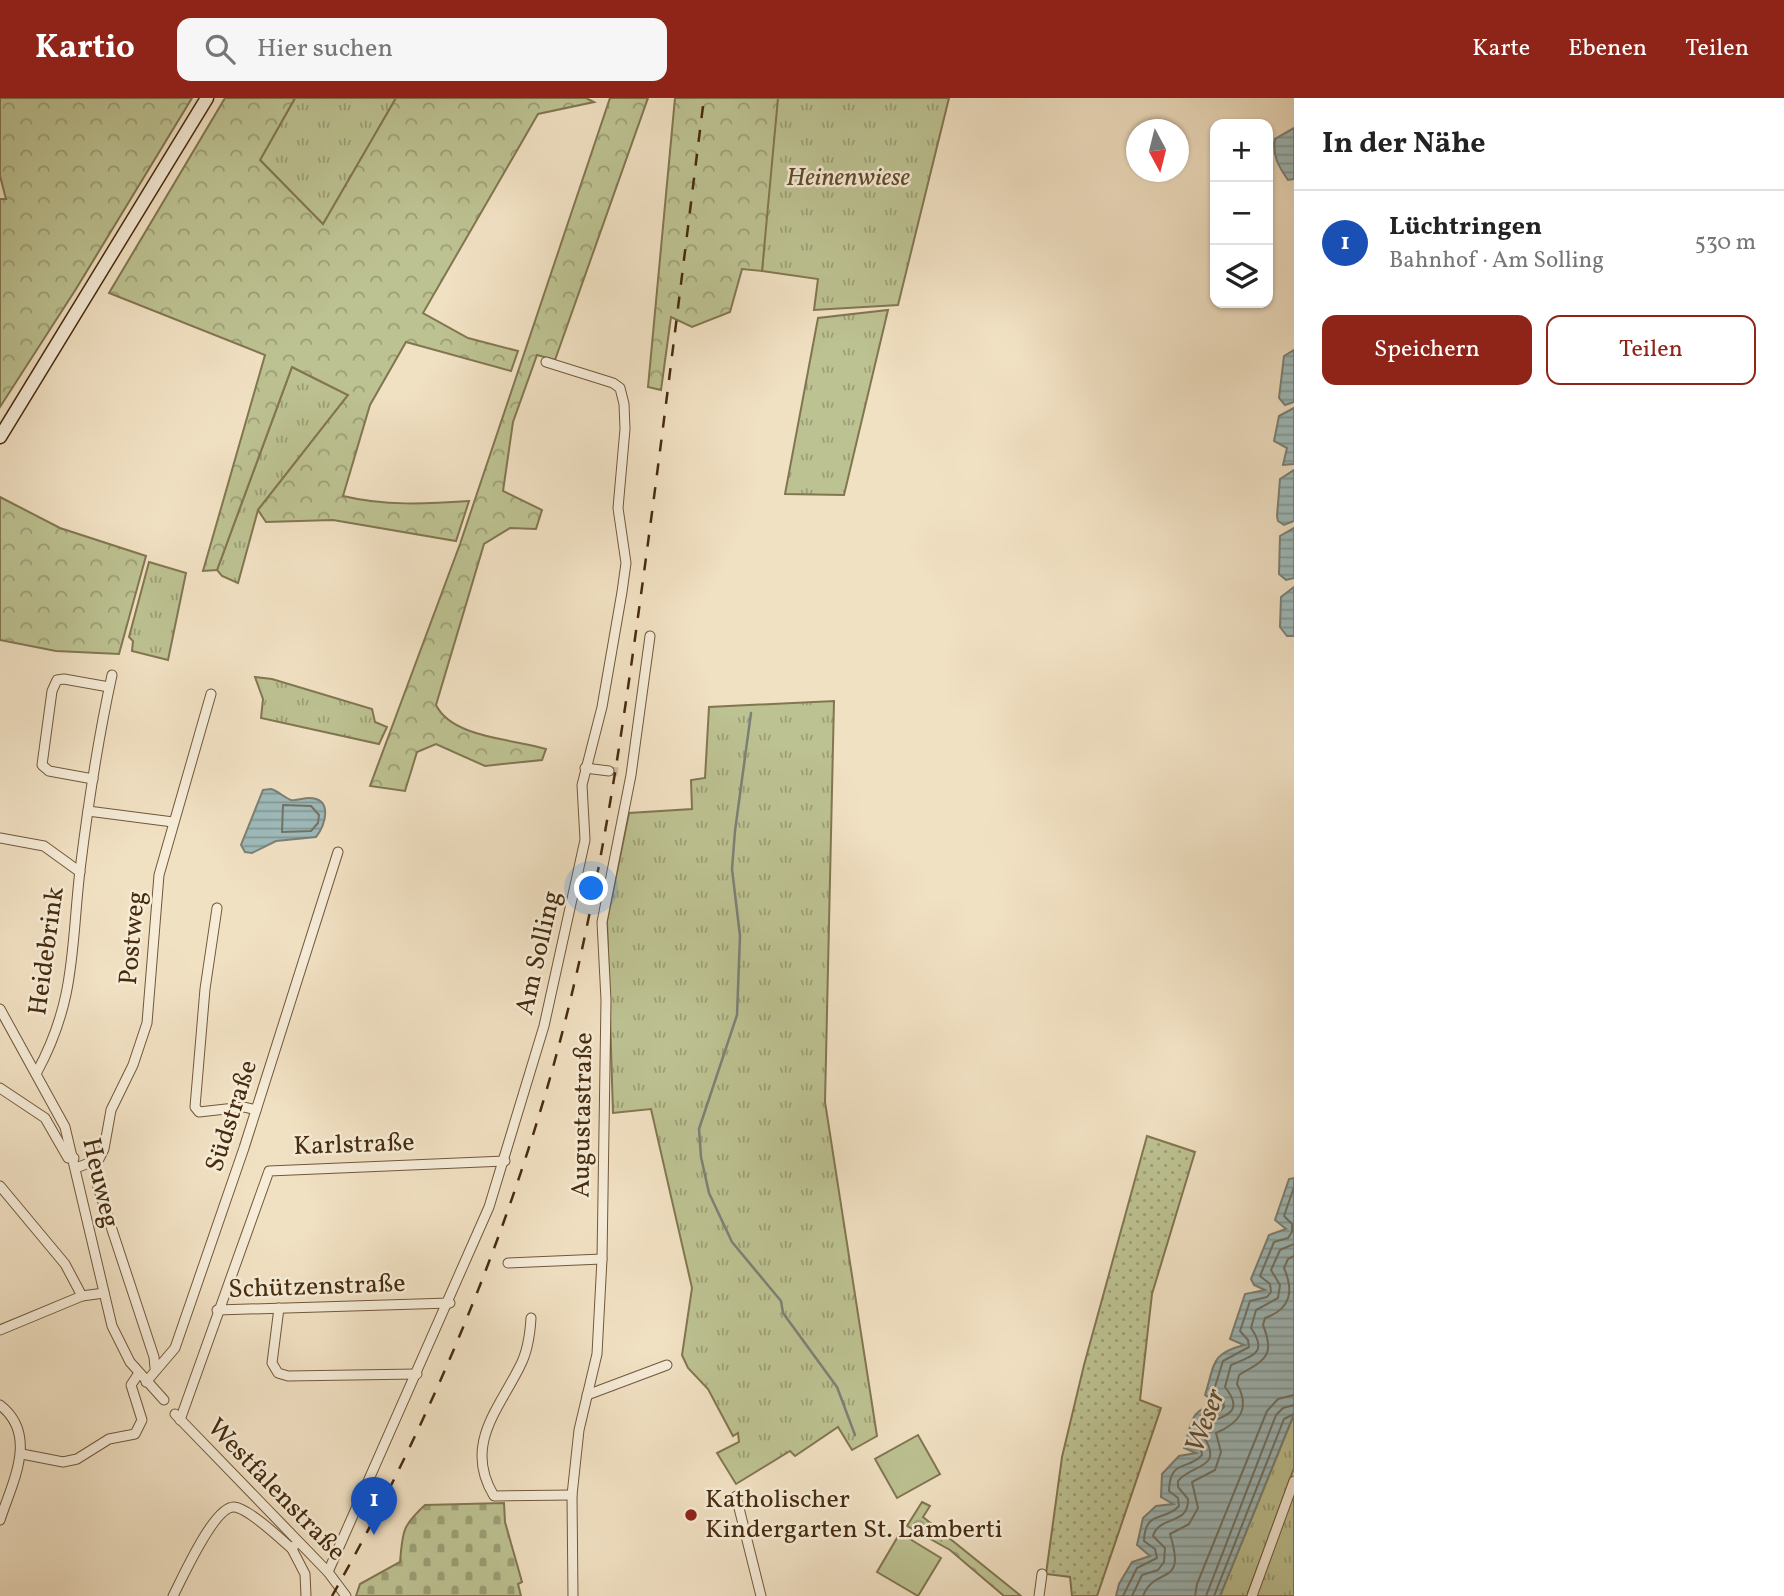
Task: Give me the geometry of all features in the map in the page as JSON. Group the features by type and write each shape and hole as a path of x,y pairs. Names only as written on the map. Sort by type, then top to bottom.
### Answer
{"main road":[{"path":"0,437 207,98"}],"street":[{"name":"Am Solling","path":"328,1572 450,1303 505,1161 544,1026 566,937 585,840 582,785 602,707 626,563 618,508 623,464 624,404 620,388 613,383 546,362"},
{"name":"Augustastraße","path":"573,1596 572,1494 579,1430 597,1354 606,1000 602,922 631,775 650,636"},
{"name":"Heidebrink","path":"37,1072 54,1042 67,999 88,811 112,675"},
{"path":"93,779 49,771 42,765 52,691 57,680 64,679 110,687"},
{"name":"Postweg","path":"75,1163 99,1159 104,1149 111,1110 133,1065 147,1023 159,875 211,694"},
{"path":"585,768 609,771"},
{"path":"619,772 631,775"},
{"path":"88,811 173,822"},
{"name":"Heidebrink","path":"0,838 44,846 80,872"},
{"name":"Südstraße","path":"146,1381 175,1348 256,1110 338,852"},
{"path":"217,908 205,989 195,1107 199,1112 244,1107 256,1110"},
{"name":"Heuweg","path":"0,1009 65,1127 118,1341 139,1373"},
{"path":"0,1088 45,1118 68,1158 75,1163"},
{"name":"Karlstraße","path":"217,1310 269,1171 505,1161"},
{"name":"Heuweg","path":"95,1178 154,1357 155,1368"},
{"path":"0,1186 65,1264 82,1296"},
{"path":"508,1263 601,1259"},
{"path":"0,1330 82,1296 104,1293"},
{"name":"Schützenstraße","path":"177,1417 217,1310 450,1303"},
{"path":"279,1308 272,1363 278,1373 288,1376 416,1374"},
{"path":"531,1318 529,1341 522,1364 485,1429 483,1454 487,1484 494,1496 572,1494"},
{"path":"587,1395 667,1366"},
{"path":"22,1454 63,1462 77,1459 109,1439 135,1434 142,1420 131,1385 139,1373 164,1401"},
{"path":"0,1405 19,1432 22,1454 0,1520"},
{"name":"Westfalenstraße","path":"177,1417 295,1545 328,1572 346,1596"},
{"path":"1252,1596 1294,1481"},
{"path":"736,1496 761,1596"},
{"path":"173,1596 214,1522 230,1507 236,1507 295,1545 305,1574 306,1596"},
{"path":"1040,1596 1042,1574"}],"green space":[{"path":"0,98 192,98 76,289 0,407 0,199 6,199 0,176"},
{"path":"225,98 295,98 260,160 323,224 396,98 586,98 594,102 538,114 423,313 468,338 518,351 511,371 406,342 370,405 343,496 390,503 469,501 456,541 333,520 266,522 258,510 348,395 292,367 217,570 203,571 265,355 109,293"},
{"path":"295,98 396,98 323,225 260,160"},
{"path":"610,98 648,98 555,360 537,355 513,422 503,491 542,510 536,529 510,528 484,544 436,705 444,716 469,731 546,749 542,760 485,766 436,744 417,752 405,791 370,786 460,544"},
{"path":"675,98 778,98 762,271 742,269 730,312 692,327 671,317 661,390 648,387"},
{"name":"Heinenwiese","path":"728,98 949,98 898,305 814,310 818,279 762,271 764,247"},
{"path":"888,310 844,495 785,494 818,318"},
{"path":"292,367 348,395 258,510 238,583 222,576 217,570"},
{"path":"0,497 60,528 146,556 119,654 56,651 0,640"},
{"path":"149,562 186,573 168,660 132,651 133,641 129,637"},
{"path":"255,677 272,679 372,709 375,722 387,727 379,744 261,718 263,699"},
{"path":"834,701 825,1102 877,1436 852,1450 838,1427 795,1456 790,1451 736,1484 717,1453 739,1442 738,1433 733,1436 708,1389 688,1368 682,1355 692,1288 651,1109 613,1113 607,921 629,813 692,809 691,780 705,778 709,707"},
{"path":"1147,1136 1195,1152 1152,1294 1140,1400 1161,1408 1097,1596 1072,1596 1070,1577 1046,1574 1062,1457 1084,1365"},
{"path":"1294,1414 1294,1468 1247,1596 1220,1596"},
{"path":"918,1435 940,1474 897,1498 875,1459"},
{"path":"1294,1492 1294,1596 1256,1596"},
{"path":"922,1502 930,1506 923,1517 1021,1596 1004,1596 950,1550 907,1526"},
{"path":"504,1503 505,1522 522,1582 518,1584 521,1596 356,1596 360,1584 400,1562 407,1525 425,1505"},
{"path":"900,1533 941,1558 918,1596 877,1572"}],"water":[{"path":"1294,128 1294,179 1288,180 1277,161 1275,139"},
{"path":"1294,350 1294,402 1285,405 1279,398 1284,356"},
{"path":"1294,408 1294,464 1283,465 1287,448 1274,441 1279,416"},
{"path":"1294,470 1294,521 1284,525 1278,521 1277,516 1280,479"},
{"path":"1294,528 1294,578 1286,580 1279,574 1280,536"},
{"path":"1294,587 1294,636 1287,636 1280,627 1281,597"},
{"path":"271,789 291,800 317,799 324,807 325,819 316,837 276,841 252,853 245,852 241,845 263,790"},
{"name":"Weser","path":"1294,1178 1294,1414 1220,1596 1116,1596 1119,1584 1132,1562 1150,1556 1137,1545 1143,1518 1156,1506 1173,1504 1161,1497 1162,1474 1179,1456 1196,1453 1184,1448 1193,1418 1202,1409 1218,1405 1205,1395 1216,1362 1225,1352 1244,1345 1230,1339 1245,1294 1265,1290 1254,1285 1251,1279 1269,1235 1286,1229 1275,1220 1289,1179"}],"waterway":[{"path":"751,713 732,869 740,936 737,1015 699,1129 701,1157 709,1193 732,1242 781,1301 783,1313 837,1387 855,1435"}],"tunnel":[{"path":"609,771 619,772"}],"railway":[{"path":"332,1596 398,1472 483,1278 530,1145 566,1019 592,901 623,722 704,98"}],"place":[{"name":"Katholischer Kindergarten St. Lamberti","path":"691,1515"},
{"name":"Lüchtringen","path":"374,1535"}]}
